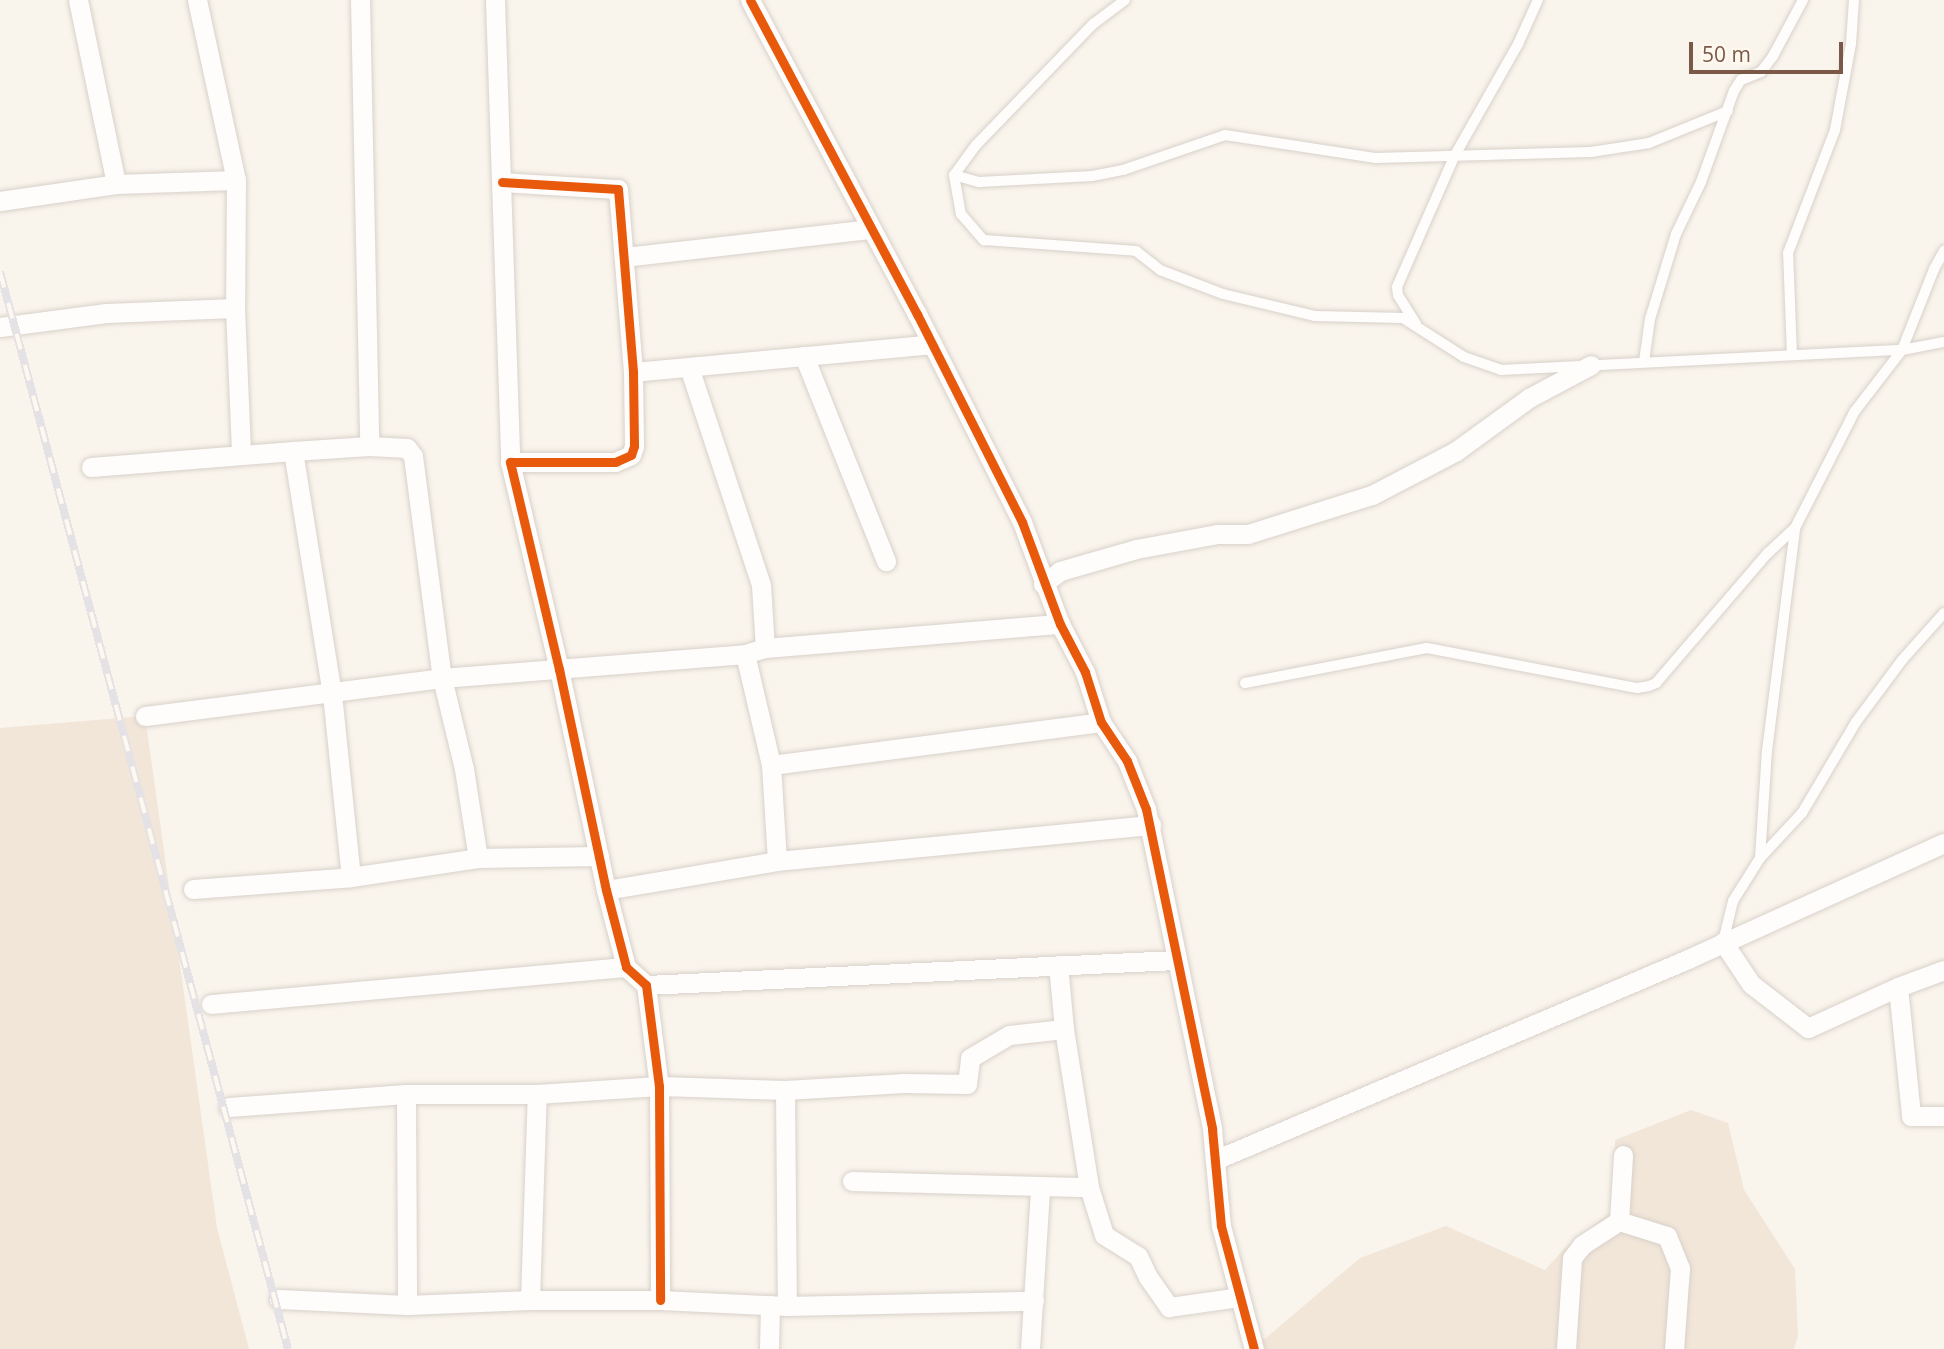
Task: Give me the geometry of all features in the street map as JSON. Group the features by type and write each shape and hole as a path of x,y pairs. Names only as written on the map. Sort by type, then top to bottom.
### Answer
{"street":[{"path":"78,0 116,184"},
{"path":"197,0 236,180 235,308 241,454"},
{"path":"360,0 369,446"},
{"path":"495,0 510,462 559,668 606,890 626,967 646,985 659,1086 660,1300"},
{"path":"750,0 932,344 1022,522 1043,584 1085,672 1101,722 1127,761 1152,825 1212,1129 1221,1226 1253,1349"},
{"path":"0,201 116,184 236,180"},
{"path":"502,182 618,189 633,372 634,446 631,455 615,461 510,462"},
{"path":"624,257 870,229"},
{"path":"0,327 106,313 235,308"},
{"path":"633,372 932,344"},
{"path":"804,356 886,561"},
{"path":"1043,584 1060,571 1136,550 1217,534 1248,534 1372,495 1456,451 1529,398 1591,365"},
{"path":"689,367 761,584 765,648"},
{"path":"91,467 293,450 369,446 407,448 413,456 442,678 464,769 478,859"},
{"path":"293,450 332,694 351,877"},
{"path":"145,716 442,678 745,654 765,648 1060,624"},
{"path":"745,654 771,765 777,861"},
{"path":"771,765 1101,722"},
{"path":"606,890 777,861 1152,825"},
{"path":"1215,1160 1723,942 1944,843"},
{"path":"193,889 351,877 478,859 599,856"},
{"path":"1723,942 1751,984 1808,1028 1898,987 1944,970"},
{"path":"646,985 1177,960"},
{"path":"1058,965 1064,1028 1088,1187 1104,1235 1138,1256 1147,1277 1169,1307 1239,1297"},
{"path":"211,1004 626,967"},
{"path":"1898,987 1910,1116 1944,1116"},
{"path":"229,1107 406,1094 537,1094 659,1086 785,1090 904,1083 967,1084 970,1058 1009,1035 1064,1028"},
{"path":"769,1349 779,1305 785,1090"},
{"path":"406,1094 407,1305"},
{"path":"530,1300 537,1094"},
{"path":"1619,1221 1623,1155"},
{"path":"852,1181 1040,1188 1088,1187"},
{"path":"1030,1349 1040,1188"},
{"path":"1566,1349 1572,1258 1582,1245 1619,1221"},
{"path":"1619,1221 1667,1236 1680,1268 1674,1349"},
{"path":"279,1299 407,1305 530,1300 660,1300 779,1305 1034,1301"}],"lane":[{"path":"1125,0 1094,23 976,145 954,175 961,214 984,240 1136,251 1160,270 1223,294 1315,316 1403,318 1464,357 1501,370 1902,350 1944,342"},
{"path":"1417,325 1398,295 1397,287 1455,155 1518,44 1538,0"},
{"path":"1644,362 1650,319 1676,234 1701,182 1741,80 1761,72 1773,56 1803,0"},
{"path":"1792,355 1788,253 1835,130 1851,44 1854,0"},
{"path":"954,175 979,182 1092,176 1123,170 1225,135 1376,158 1591,152 1637,144 1728,111"},
{"path":"1760,858 1767,751 1795,528 1855,411 1902,350 1934,269 1944,251"},
{"path":"1245,683 1427,648 1637,688 1649,686 1656,683 1768,553 1795,528"},
{"path":"1723,942 1733,901 1760,858 1802,813 1856,722 1902,660 1944,613"}],"shaded area":[{"path":"145,716 217,1228 249,1349 0,1349 0,728"},
{"path":"1691,1110 1728,1123 1744,1190 1795,1269 1798,1336 1794,1349 1253,1349 1360,1258 1446,1226 1545,1270 1565,1248 1615,1209 1615,1140"}],"railway":[{"path":"0,272 288,1349"}],"cycle path":[{"path":"750,0 917,314 1022,522 1060,624 1085,672 1101,722 1127,761 1146,809 1212,1129 1221,1226 1254,1349"},
{"path":"502,182 618,189 633,372 634,446 631,455 615,462 510,462 559,669 606,890 626,967 646,985 659,1086 660,1300"}]}
